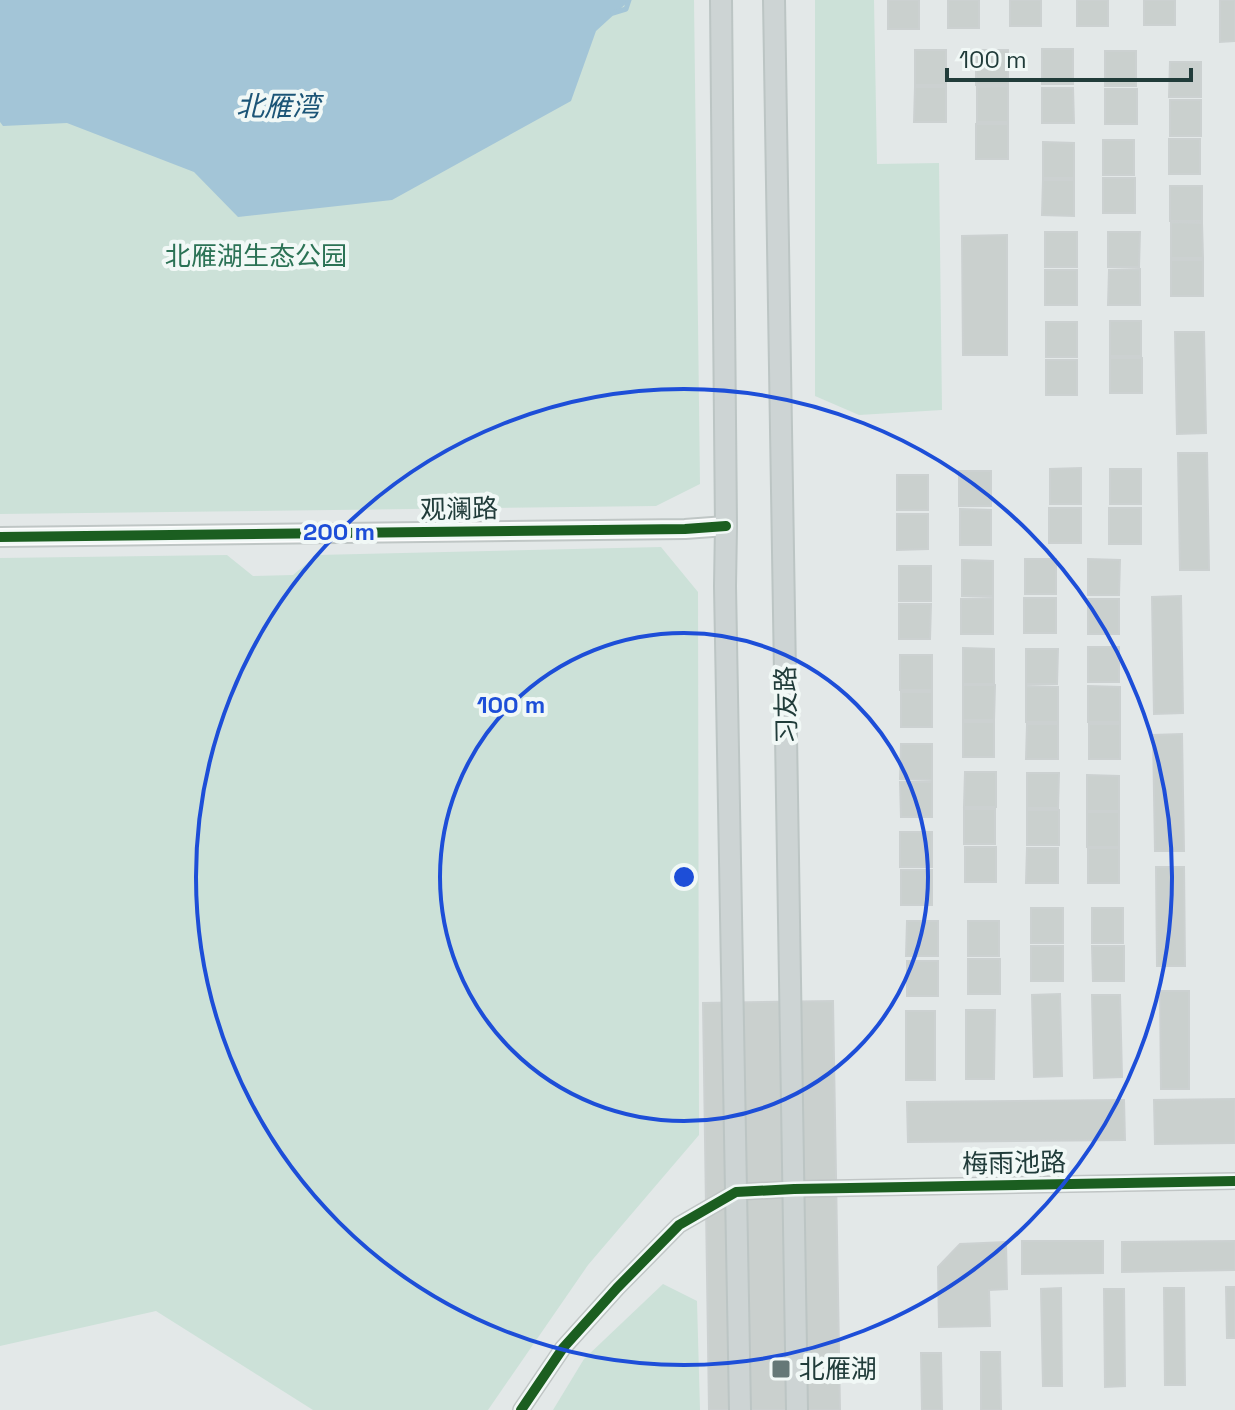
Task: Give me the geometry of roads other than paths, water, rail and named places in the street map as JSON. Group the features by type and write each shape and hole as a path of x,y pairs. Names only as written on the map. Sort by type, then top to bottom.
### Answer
{"main road":[{"path":"721,0 725,602 740,1410"},
{"name":"习友路","path":"774,0 797,1410"}],"street":[{"name":"观澜路","path":"0,537 726,526"},
{"name":"梅雨池路","path":"736,1192 1235,1181"},
{"path":"521,1410 563,1348 679,1225 736,1192"}],"water":[{"name":"北雁湾","path":"0,0 630,0 596,31 571,101 392,200 238,217 194,172 67,123 3,126 0,122"}],"waterway":[{"path":"613,13 626,9 629,0"}],"place":[{"name":"北雁湖","path":"781,1369"}],"park label":[{"name":"北雁湖生态公园","path":"256,256"}]}
